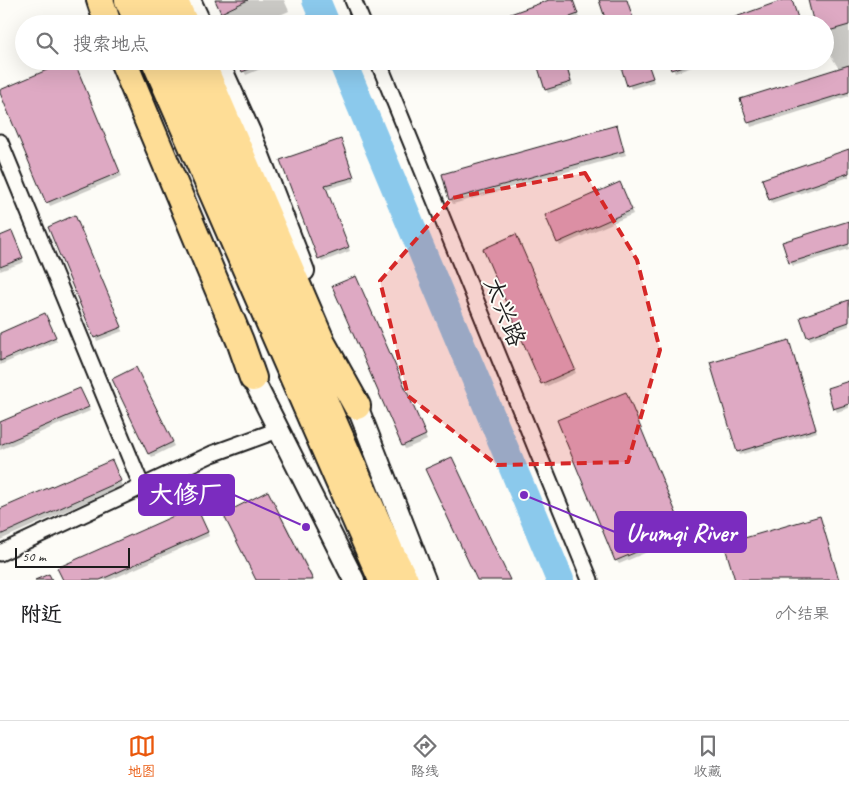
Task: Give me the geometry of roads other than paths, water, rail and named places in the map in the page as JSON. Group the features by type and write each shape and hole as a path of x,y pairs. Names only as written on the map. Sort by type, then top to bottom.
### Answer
{"highway":[{"path":"100,0 104,15"},
{"path":"128,0 135,15"},
{"path":"150,0 156,15"},
{"path":"174,0 182,15"},
{"path":"127,70 240,341 252,378"},
{"path":"159,70 382,580"},
{"path":"180,70 390,551 405,580"},
{"path":"206,70 322,343 357,406"}],"main road":[{"path":"95,0 102,15"},
{"path":"190,0 197,15"},
{"path":"122,70 216,307 354,580"},
{"path":"222,70 250,132 425,580"}],"street":[{"path":"353,0 359,15"},
{"name":"太兴路","path":"382,70 590,580"},
{"path":"0,142 142,486"},
{"path":"0,553 212,454 278,430"}],"waterway":[{"path":"316,0 322,15"},
{"path":"346,70 560,580"}],"place":[{"name":"Urumqi River","path":"524,495"},
{"name":"大修厂","path":"306,527"}]}
